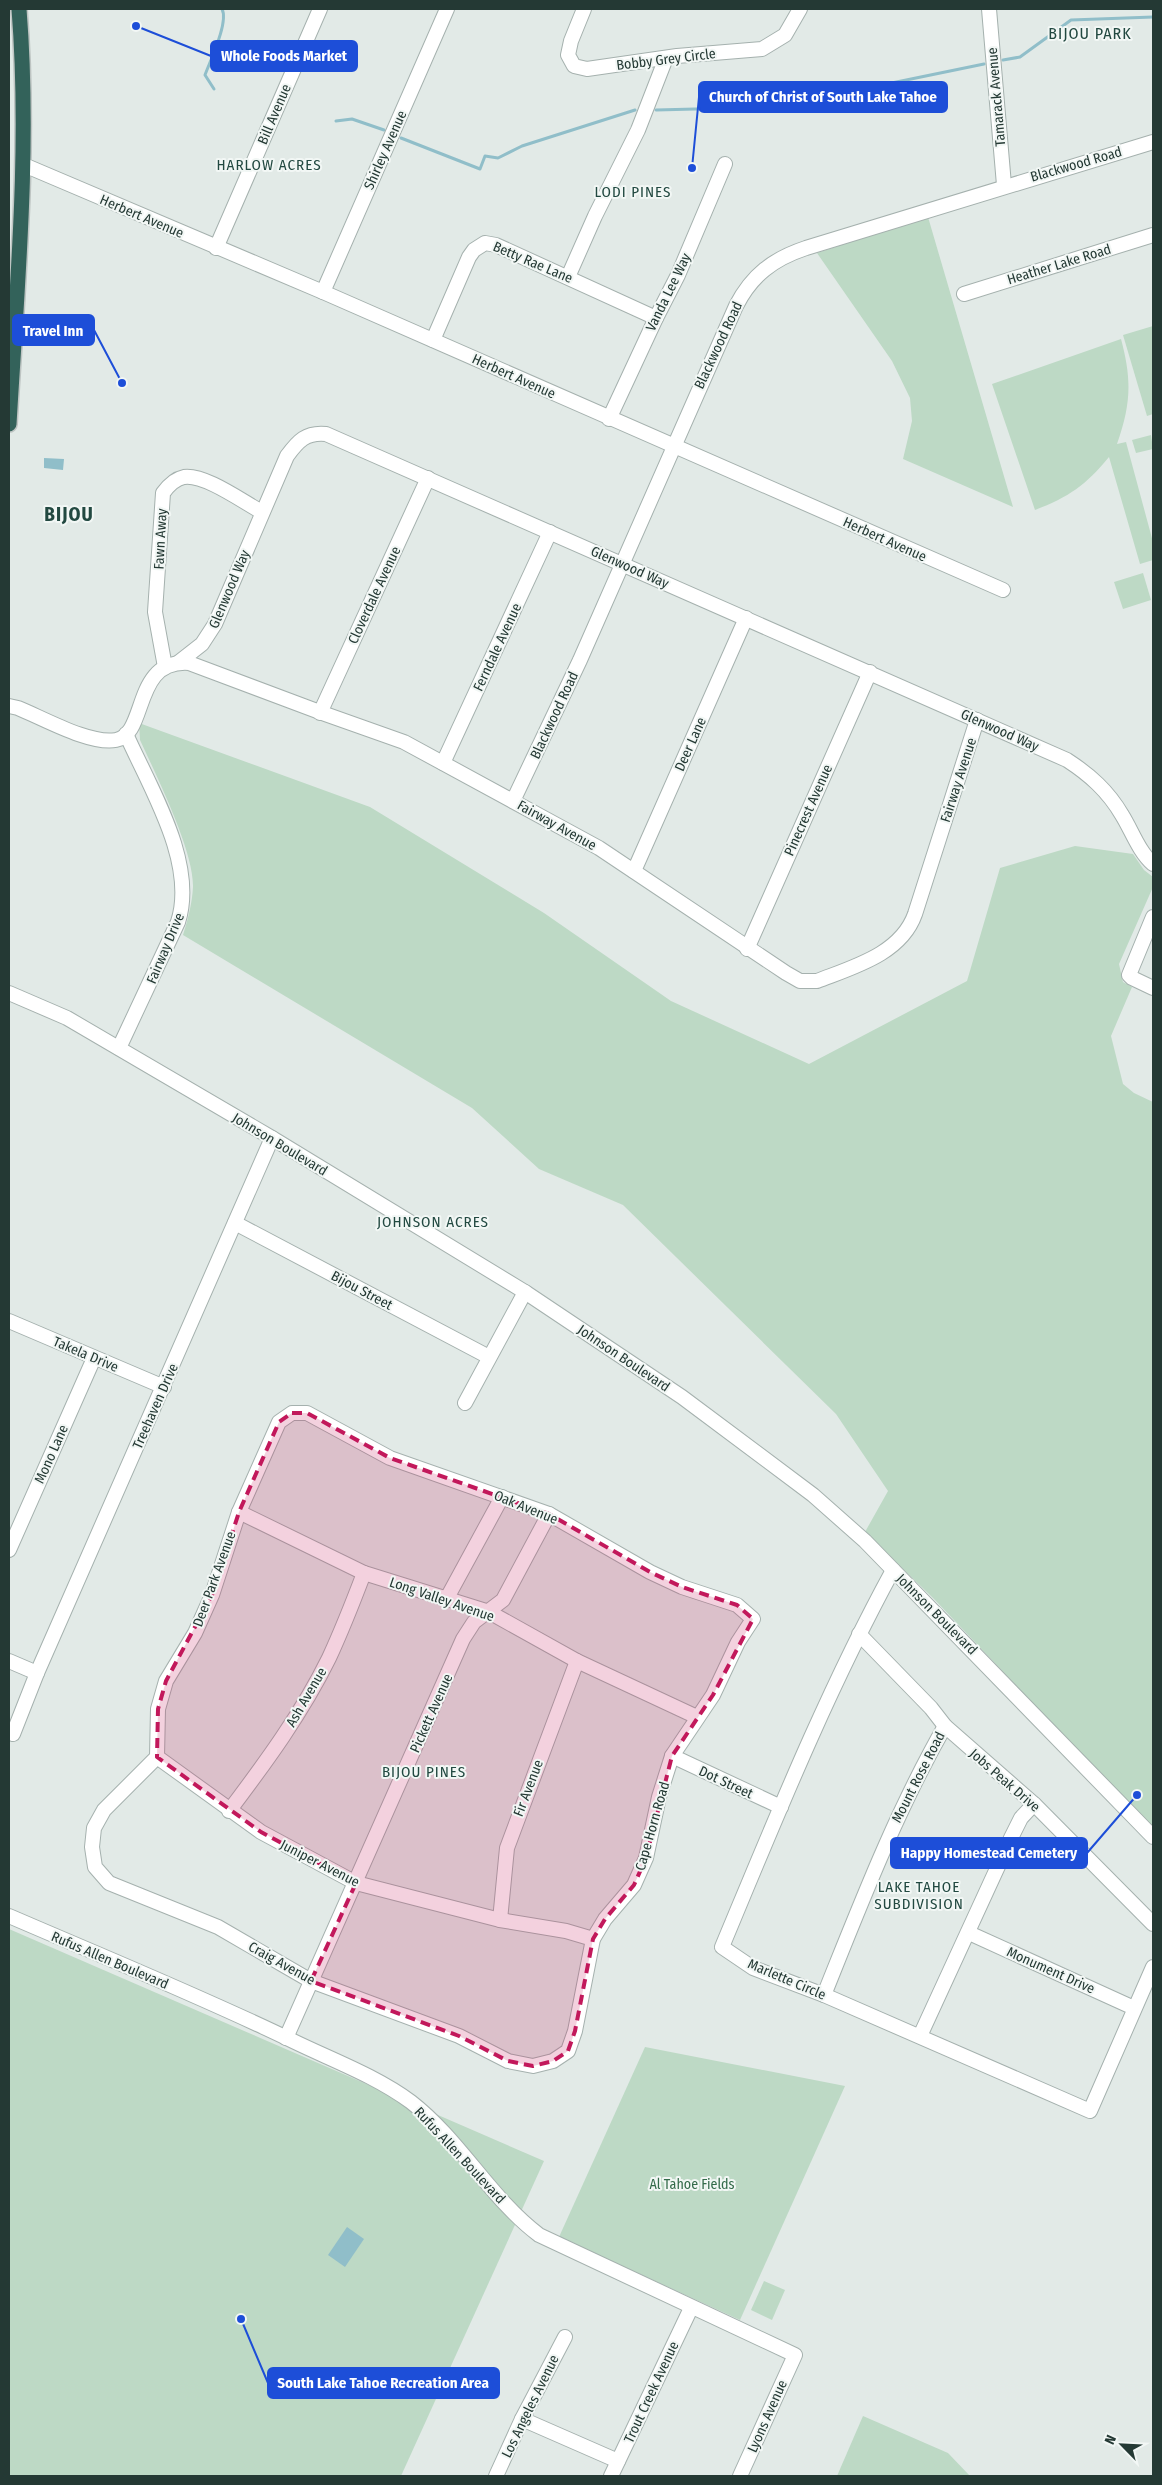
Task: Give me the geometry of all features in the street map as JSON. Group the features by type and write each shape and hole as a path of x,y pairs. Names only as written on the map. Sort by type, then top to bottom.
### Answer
{"highway":[{"path":"9,424 24,166 23,81 19,9"}],"street":[{"name":"Bill Avenue","path":"216,248 320,9"},
{"name":"Shirley Avenue","path":"323,292 447,9"},
{"name":"Bobby Grey Circle","path":"584,9 568,49 568,55 574,66 587,69 666,58 752,50 770,46 785,35 800,9"},
{"name":"Tamarack Avenue","path":"989,9 1004,185"},
{"path":"568,278 595,216 638,130 666,58"},
{"name":"Blackwood Road","path":"513,801 580,660 736,306 743,292 761,270 786,254 1004,185 1153,142"},
{"name":"Vanda Lee Way","path":"610,419 656,318 678,275 725,164"},
{"name":"Herbert Avenue","path":"24,166 323,292 1003,590"},
{"name":"Heather Lake Road","path":"964,294 1153,235"},
{"name":"Betty Rae Lane","path":"433,340 469,257 478,246 485,243 496,245 656,318"},
{"name":"Glenwood Way","path":"180,662 202,644 209,635 287,456 304,436 314,433 326,434 1067,760 1092,777 1112,798 1142,851 1153,864"},
{"name":"Fawn Away","path":"165,667 155,612 162,493 170,483 184,477 207,482 262,512"},
{"name":"Cloverdale Avenue","path":"320,713 428,478"},
{"name":"Ferndale Avenue","path":"443,763 550,532"},
{"name":"Deer Lane","path":"634,871 746,618"},
{"path":"9,706 90,738 115,740 126,734 153,677 165,667 180,662"},
{"name":"Fairway Avenue","path":"180,662 189,663 320,713 388,735 443,763 599,848 747,949 800,981 808,983 824,979 882,953 906,934 913,920 977,720"},
{"name":"Pinecrest Avenue","path":"747,949 870,672"},
{"name":"Fairway Drive","path":"119,1048 178,922 184,888 181,866 174,844 126,734"},
{"path":"1153,917 1129,975 1153,988"},
{"name":"Johnson Boulevard","path":"9,993 67,1018 272,1138 525,1292 682,1398 813,1496 865,1541 1153,1837"},
{"name":"Treehaven Drive","path":"12,1734 272,1138"},
{"name":"Bijou Street","path":"235,1223 488,1356"},
{"path":"465,1403 488,1356 525,1292"},
{"name":"Takela Drive","path":"9,1321 164,1387"},
{"name":"Mono Lane","path":"9,1550 94,1358"},
{"name":"Oak Avenue","path":"292,1413 307,1413 390,1458 549,1514 650,1572 682,1588 737,1605 753,1618"},
{"name":"Deer Park Avenue","path":"157,1757 158,1709 166,1681 194,1633 212,1595 238,1512 280,1422 292,1413"},
{"path":"447,1598 502,1497"},
{"name":"Long Valley Avenue","path":"238,1512 364,1573 489,1612 577,1661 697,1717"},
{"name":"Pickett Avenue","path":"286,2038 464,1639 474,1622 503,1600 549,1514"},
{"name":"Marlette Circle","path":"894,1570 859,1634 781,1807 722,1947 753,1968 824,1995 1090,2111 1153,1967"},
{"name":"Ash Avenue","path":"230,1811 266,1763 304,1704 329,1658 364,1573"},
{"name":"Cape Horn Road","path":"553,2061 568,2051 575,2031 593,1939 604,1919 634,1885 646,1858 659,1797 672,1756 713,1695 738,1642 753,1618"},
{"name":"Jobs Peak Drive","path":"859,1634 931,1708 945,1726 1034,1804 1153,1924"},
{"path":"9,1661 37,1673"},
{"name":"Fir Avenue","path":"500,1920 507,1848 516,1819 577,1661"},
{"name":"Mount Rose Road","path":"824,1995 886,1842 915,1779 945,1726"},
{"name":"Dot Street","path":"672,1756 781,1807"},
{"name":"Juniper Avenue","path":"157,1757 260,1832 356,1883 500,1920 566,1931 593,1939"},
{"name":"Craig Avenue","path":"157,1757 104,1810 94,1828 92,1847 95,1867 109,1883 218,1928 310,1981 459,2036 508,2062 533,2066 553,2061"},
{"path":"920,2036 969,1933 1011,1838 1021,1818 1034,1804"},
{"name":"Rufus Allen Boulevard","path":"9,1916 207,2000 378,2082 411,2102 435,2123 519,2218 539,2235 691,2308 795,2355"},
{"name":"Monument Drive","path":"969,1933 1134,2008"},
{"name":"Trout Creek Avenue","path":"611,2476 691,2308"},
{"name":"Los Angeles Avenue","path":"496,2476 522,2419 565,2337"},
{"name":"Lyons Avenue","path":"740,2476 795,2355"},
{"path":"522,2419 618,2461"}],"highlighted area":[{"path":"292,1413 307,1413 390,1458 549,1514 650,1572 682,1587 737,1605 753,1619 713,1695 672,1756 646,1858 634,1885 605,1919 593,1939 575,2031 568,2051 553,2061 533,2066 508,2061 459,2036 311,1981 356,1883 261,1832 157,1757 158,1709 166,1681 212,1595 239,1512 279,1422"}],"green space":[{"path":"928,217 1013,507 903,459 912,421 910,398 892,361 817,253"},
{"path":"1153,326 1153,414 1147,416 1123,335"},
{"path":"1121,339 1127,367 1128,392 1125,416 1117,444 1126,442 1153,542 1153,560 1140,564 1109,457 1093,475 1076,489 1058,500 1035,510 992,384"},
{"path":"1151,435 1153,449 1136,453 1132,440"},
{"path":"1143,573 1151,600 1123,609 1114,582"},
{"path":"139,723 370,807 544,913 671,1001 809,1064 967,981 1000,868 1075,846 1133,854 1144,870 1153,877 1153,887 1119,964 1123,982 1132,987 1111,1036 1123,1084 1134,1093 1153,1102 1153,1830 934,1599 865,1532 888,1491 836,1414 623,1205 539,1169 472,1108 183,935 192,899 192,872 173,813 140,740"},
{"path":"9,1929 544,2161 401,2476 9,2476"},
{"name":"Al Tahoe Fields","path":"645,2047 845,2086 740,2320 559,2237"},
{"path":"764,2281 785,2290 772,2320 751,2310"},
{"path":"863,2416 948,2453 970,2476 837,2476"}],"water":[{"path":"44,458 64,459 63,470 44,468"},
{"path":"347,2227 364,2239 345,2267 328,2255"}],"waterway":[{"path":"214,89 205,75 221,32 223,23 222,9"},
{"path":"1003,60 1020,57 1071,20 1153,17"},
{"path":"656,110 775,107 984,64"},
{"path":"401,138 480,169 485,156 498,158 522,146 635,110"},
{"path":"336,121 352,119 384,130"}],"place":[{"name":"Whole Foods Market","path":"136,26"},
{"name":"Church of Christ of South Lake Tahoe","path":"692,168"},
{"name":"Travel Inn","path":"122,383"},
{"name":"Happy Homestead Cemetery","path":"1137,1795"},
{"name":"South Lake Tahoe Recreation Area","path":"241,2319"}],"district":[{"name":"BIJOU PARK","path":"1090,33"},
{"name":"HARLOW ACRES","path":"269,165"},
{"name":"LODI PINES","path":"633,192"},
{"name":"BIJOU","path":"69,514"},
{"name":"JOHNSON ACRES","path":"433,1222"},
{"name":"BIJOU PINES","path":"424,1772"},
{"name":"LAKE TAHOE SUBDIVISION","path":"919,1896"}]}
